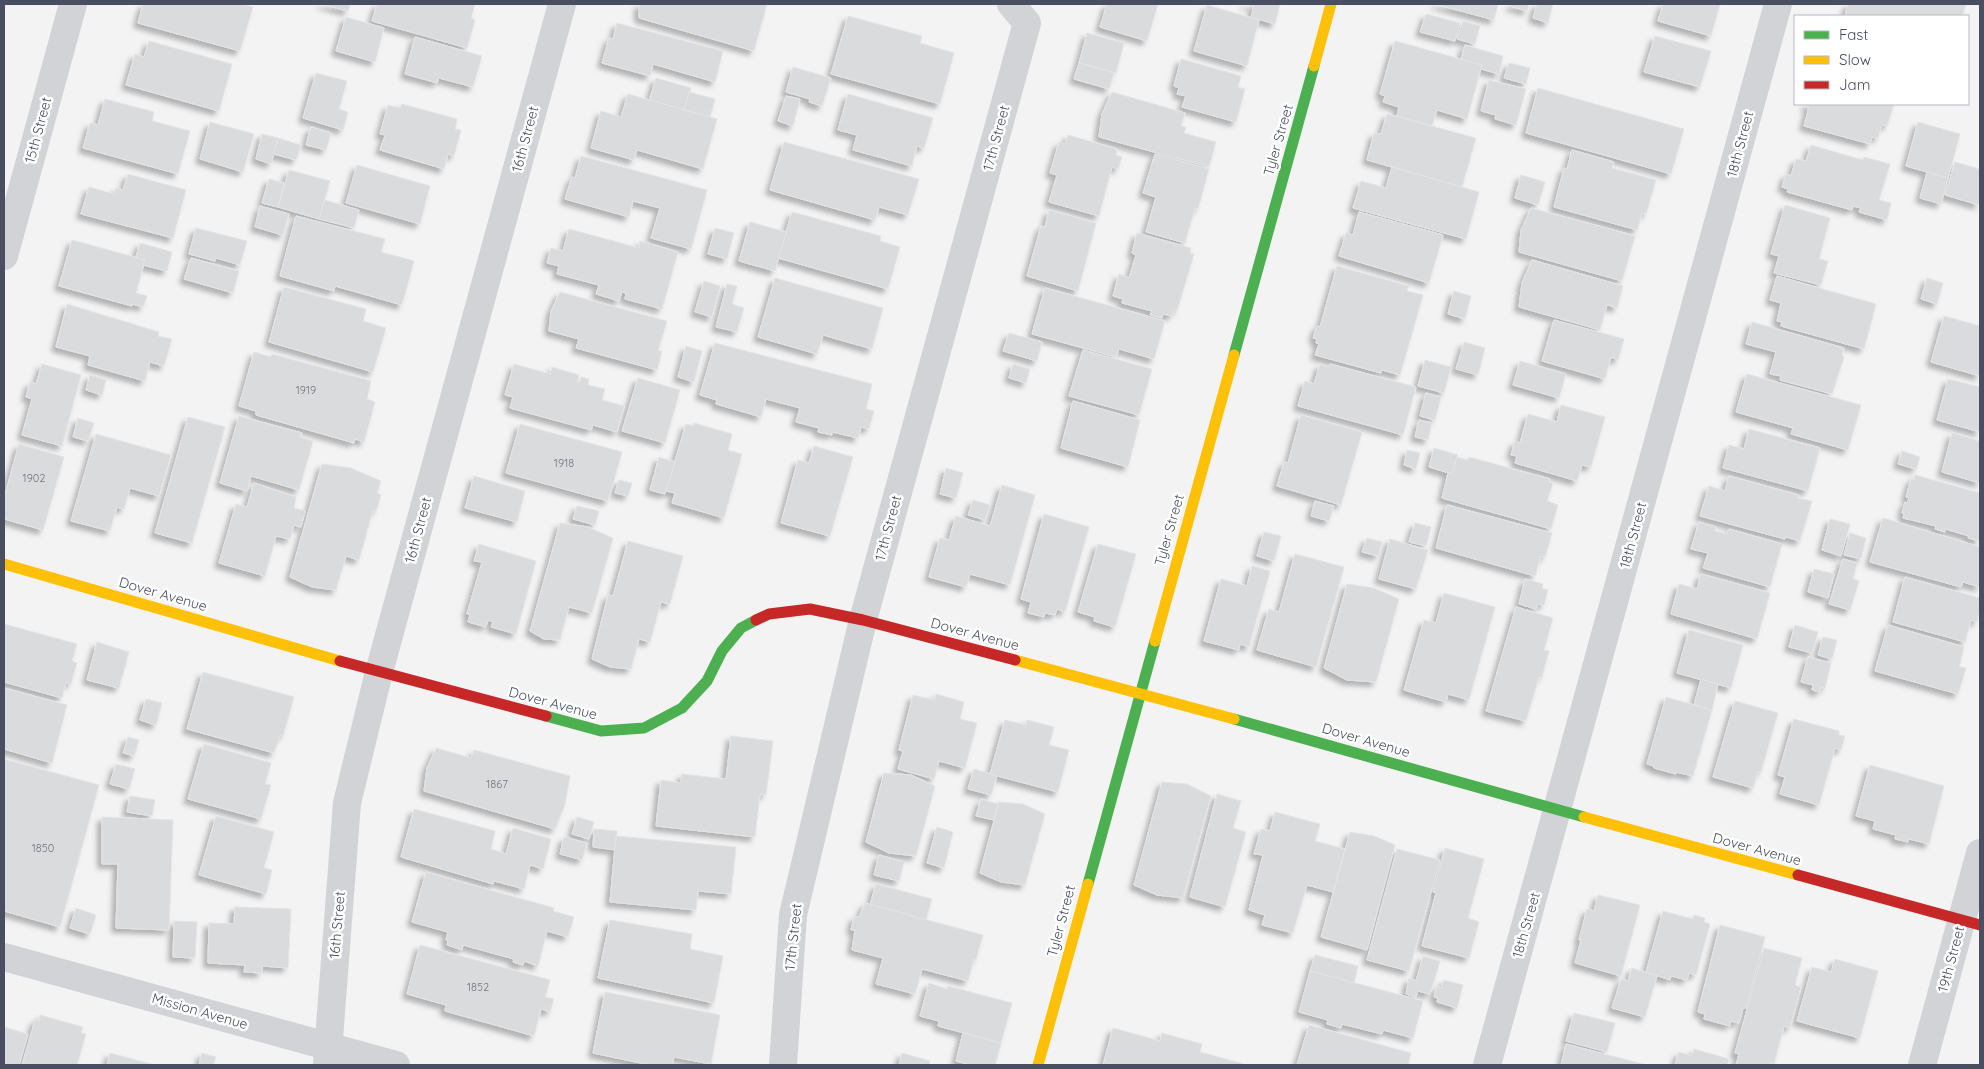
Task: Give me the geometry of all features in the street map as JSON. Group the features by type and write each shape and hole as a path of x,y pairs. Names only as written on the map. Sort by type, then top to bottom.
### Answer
{"street":[{"name":"15th Street","path":"4,256 73,4"},
{"name":"16th Street","path":"327,1056 347,803 379,672 562,4"},
{"name":"17th Street","path":"783,1065 793,915 863,620 1027,23 1011,4"},
{"name":"Tyler Street","path":"1038,1065 1331,4"},
{"name":"18th Street","path":"1487,1065 1778,4"},
{"name":"Dover Avenue","path":"4,564 379,672 600,731 644,728 682,708 707,681 722,651 741,628 769,614 810,609 863,620 1140,692 1558,810 1971,923"},
{"name":"19th Street","path":"1922,1065 1971,923 1980,853"},
{"name":"Mission Avenue","path":"4,957 327,1056 396,1065"}],"building":[{"path":"143,4 241,4 253,7 240,51 138,23"},
{"path":"321,4 350,4 348,11"},
{"path":"377,4 475,4 471,18 475,20 467,48 372,21"},
{"path":"639,4 767,4 754,51 639,18"},
{"path":"1107,4 1158,4 1147,41 1100,27"},
{"path":"1244,4 1280,4 1275,24 1251,17 1254,6"},
{"path":"1435,4 1498,4 1494,20"},
{"path":"1511,4 1529,4 1527,11 1510,6"},
{"path":"1537,4 1553,4 1548,23 1533,18"},
{"path":"1663,4 1720,4 1711,36 1658,21"},
{"path":"1848,4 1966,4 1962,15 1845,15"},
{"path":"1207,5 1259,20 1247,66 1194,51"},
{"path":"1426,14 1460,23 1455,41 1420,32"},
{"path":"848,16 922,36 920,43 954,53 940,104 831,74"},
{"path":"346,17 384,28 375,62 336,51"},
{"path":"1463,21 1480,26 1475,44 1457,39"},
{"path":"617,23 723,51 715,82 653,64 650,76 602,63 609,38 613,39"},
{"path":"1087,33 1124,43 1116,73 1079,63"},
{"path":"1655,36 1711,51 1700,87 1644,72"},
{"path":"415,37 482,56 473,87 439,78 437,83 405,74"},
{"path":"149,41 232,64 219,111 126,85 135,54 144,57"},
{"path":"1395,41 1482,65 1467,119 1437,110 1432,126 1397,116 1399,107 1383,102 1385,96 1380,94"},
{"path":"1465,45 1503,56 1499,74 1481,69 1482,65 1461,59"},
{"path":"1181,59 1241,76 1238,87 1245,89 1236,122 1182,107 1186,96 1177,94 1179,88 1174,86"},
{"path":"1079,63 1114,73 1109,89 1074,79"},
{"path":"1509,63 1530,68 1526,84 1504,78"},
{"path":"793,67 831,78 822,106 809,102 810,99 786,92"},
{"path":"316,73 347,81 339,109 348,112 343,130 303,118"},
{"path":"656,78 691,88 684,111 649,101"},
{"path":"1489,80 1526,89 1516,125 1495,119 1496,115 1481,111"},
{"path":"1538,88 1684,129 1671,174 1526,133"},
{"path":"689,92 715,99 710,117 684,111"},
{"path":"1112,92 1185,113 1181,126 1186,127 1184,133 1216,142 1209,167 1099,137 1102,114"},
{"path":"628,94 717,119 703,169 637,150 634,160 591,148 601,111 621,117"},
{"path":"848,94 933,118 924,148 917,146 912,166 853,150 857,135 838,130"},
{"path":"786,96 800,99 793,126 778,121"},
{"path":"105,99 154,112 152,121 190,131 178,174 83,148 90,123 98,125"},
{"path":"402,104 457,119 455,129 461,130 454,156 448,154 444,169 380,150 385,135 380,134 388,105 400,108"},
{"path":"1894,105 1887,126 1882,124 1878,138 1872,137 1870,144 1804,126 1809,107 1805,106"},
{"path":"1387,114 1476,138 1462,187 1367,160 1374,133 1381,134"},
{"path":"210,122 254,134 243,172 200,159"},
{"path":"1918,122 1960,134 1948,178 1906,166"},
{"path":"311,127 331,133 326,150 306,145"},
{"path":"262,134 278,138 271,164 256,159"},
{"path":"1068,135 1117,149 1116,155 1122,157 1118,169 1112,167 1099,216 1049,202 1057,175 1050,173 1059,142 1065,144"},
{"path":"278,138 301,145 296,160 273,154"},
{"path":"784,142 919,179 908,215 879,207 875,220 770,190"},
{"path":"1811,145 1863,160 1864,157 1890,164 1879,200 1891,203 1887,220 1859,212 1861,208 1853,206 1852,210 1787,192 1788,189 1782,187 1786,174 1791,176 1796,159 1806,161"},
{"path":"1572,150 1614,162 1612,168 1656,180 1646,214 1642,213 1637,230 1554,207 1564,168 1567,169"},
{"path":"1155,154 1209,169 1198,209 1195,208 1185,243 1146,232 1156,197 1143,193"},
{"path":"581,156 707,190 691,249 651,238 660,208 633,201 629,217 565,199 572,177 575,178"},
{"path":"1955,162 1980,169 1979,205 1945,195"},
{"path":"357,165 430,186 420,224 346,203"},
{"path":"1392,167 1479,192 1466,239 1353,208 1361,181 1386,188"},
{"path":"289,170 330,181 319,219 278,207"},
{"path":"1927,172 1948,178 1941,204 1920,198"},
{"path":"128,174 186,190 173,238 81,214 89,187 114,194 116,188 123,190"},
{"path":"1521,175 1545,182 1538,205 1515,198"},
{"path":"269,179 284,183 278,207 262,203"},
{"path":"325,200 359,210 354,228 319,219"},
{"path":"1785,205 1830,218 1819,259 1828,261 1821,285 1774,273 1779,256 1771,254"},
{"path":"260,206 289,214 283,235 255,227"},
{"path":"1531,208 1635,236 1622,281 1519,252 1521,230"},
{"path":"1049,210 1096,223 1078,291 1027,276 1041,226 1045,227"},
{"path":"792,212 881,236 880,241 900,247 888,289 778,258"},
{"path":"1359,212 1443,235 1429,283 1339,256 1346,233 1353,235"},
{"path":"296,216 385,239 381,252 414,261 402,305 335,286 334,291 280,276"},
{"path":"750,222 786,232 775,271 739,261"},
{"path":"196,228 247,241 240,265 216,258 215,261 189,254"},
{"path":"715,228 734,233 727,259 708,254"},
{"path":"569,229 639,248 640,241 678,252 662,309 625,299 626,293 622,292 619,301 596,294 599,285 557,274 559,266 547,263 551,248 563,251"},
{"path":"1137,233 1191,248 1190,253 1194,254 1177,311 1174,310 1172,316 1163,314 1162,318 1150,315 1152,311 1122,303 1123,299 1113,296 1119,274 1129,278 1136,255 1132,253"},
{"path":"72,240 145,260 136,293 147,296 143,307 132,304 132,306 59,286"},
{"path":"140,243 172,252 167,271 143,265 145,260 136,257"},
{"path":"191,258 239,271 233,293 184,279"},
{"path":"1532,260 1623,286 1617,308 1607,305 1600,330 1519,307 1522,283"},
{"path":"1337,266 1409,286 1407,291 1423,295 1400,375 1382,370 1381,373 1315,355 1319,344 1316,343 1317,339 1313,338 1317,326 1320,327"},
{"path":"1777,276 1876,304 1864,349 1781,326 1782,322 1777,321 1781,303 1770,300"},
{"path":"775,278 883,308 872,349 823,335 817,354 758,337"},
{"path":"1927,278 1943,283 1937,304 1921,299"},
{"path":"704,281 720,286 712,317 695,312"},
{"path":"727,284 737,286 732,304 744,308 737,332 716,327"},
{"path":"284,287 366,309 363,321 386,328 373,372 269,342"},
{"path":"1045,288 1165,321 1154,359 1119,349 1116,357 1032,334"},
{"path":"1454,291 1471,296 1465,319 1448,314"},
{"path":"560,292 667,321 658,351 662,351 657,370 576,348 579,339 549,331 551,311"},
{"path":"67,304 159,332 158,336 172,339 164,366 150,362 145,381 88,365 90,356 56,347"},
{"path":"1944,316 1980,326 1980,376 1931,362"},
{"path":"1554,320 1624,339 1618,360 1611,357 1605,379 1542,361"},
{"path":"1752,322 1844,348 1842,356 1844,357 1832,394 1780,380 1781,376 1770,374 1776,352 1746,344"},
{"path":"1009,333 1042,342 1037,361 1003,351"},
{"path":"1464,342 1485,348 1478,375 1456,369"},
{"path":"715,343 872,384 866,409 874,411 869,429 861,427 858,438 832,432 832,435 818,432 819,428 796,422 800,408 766,399 761,417 716,404 717,400 700,395"},
{"path":"686,346 702,351 694,382 678,377"},
{"path":"1083,350 1152,369 1139,415 1069,396"},
{"path":"254,352 271,357 272,354 371,381 367,399 375,402 364,442 355,439 354,443 256,415 256,411 239,406"},
{"path":"1425,360 1451,367 1444,393 1418,386"},
{"path":"1520,361 1566,374 1559,398 1513,385"},
{"path":"42,364 81,375 62,446 22,435 32,399 26,397 30,382 36,384"},
{"path":"514,364 550,374 552,367 579,375 577,382 580,382 581,377 589,379 588,385 605,389 602,400 624,406 617,432 593,425 591,430 510,408 513,397 505,395"},
{"path":"1013,364 1030,369 1026,383 1009,378"},
{"path":"1320,364 1329,367 1330,364 1416,387 1403,435 1298,406 1305,381 1314,384"},
{"path":"1747,374 1861,405 1848,450 1791,434 1793,428 1736,412"},
{"path":"90,375 106,380 102,395 86,390"},
{"path":"638,378 680,390 665,443 622,431"},
{"path":"1948,379 1980,387 1980,432 1937,420"},
{"path":"1426,393 1441,397 1435,420 1420,416"},
{"path":"1073,401 1140,420 1128,467 1061,448"},
{"path":"1561,405 1605,417 1591,467 1582,465 1577,481 1515,463 1517,456 1511,455 1515,441 1520,443 1528,414 1557,422"},
{"path":"1301,415 1362,432 1341,505 1277,486 1284,462 1288,463"},
{"path":"239,416 302,433 300,437 313,441 299,490 251,476 247,491 220,483"},
{"path":"188,417 225,427 192,543 155,533"},
{"path":"78,418 94,423 88,441 73,437"},
{"path":"1419,420 1432,423 1428,440 1415,437"},
{"path":"694,423 732,434 728,450 742,454 724,518 672,503 675,493 666,491 686,424 693,426"},
{"path":"520,424 622,452 608,501 506,473"},
{"path":"1749,429 1820,448 1808,491 1723,468 1729,445 1744,449"},
{"path":"1952,433 1980,441 1980,483 1942,472"},
{"path":"96,434 171,455 159,496 130,488 124,509 117,507 110,531 71,521"},
{"path":"19,444 64,457 43,530 4,519 4,498"},
{"path":"814,446 853,457 830,536 781,523 798,460 809,463"},
{"path":"1434,448 1458,455 1452,474 1429,467"},
{"path":"1407,450 1420,453 1416,469 1404,465"},
{"path":"1902,451 1920,457 1916,469 1898,464"},
{"path":"659,457 675,462 665,494 650,490"},
{"path":"1457,457 1468,460 1469,457 1550,479 1549,482 1553,483 1547,501 1558,505 1551,529 1442,498 1448,473 1452,474"},
{"path":"322,464 351,468 381,481 377,493 381,495 376,511 373,510 359,560 346,556 336,590 312,587 290,577"},
{"path":"946,468 963,473 956,498 940,494"},
{"path":"1915,475 1980,493 1979,541 1945,529 1945,532 1935,529 1936,526 1903,518 1904,514 1902,513 1905,502 1907,503 1909,498 1906,497 1911,479 1914,480"},
{"path":"474,476 525,491 517,522 465,508"},
{"path":"1729,476 1798,495 1797,498 1812,501 1800,541 1786,537 1785,539 1700,516 1709,486 1725,491"},
{"path":"619,480 632,483 628,496 615,493"},
{"path":"254,483 296,497 294,508 305,511 301,527 294,525 290,539 276,536 265,576 219,563 236,504 247,507"},
{"path":"1002,485 1035,495 1010,585 970,574 966,587 929,577 940,538 949,540 956,516 990,526"},
{"path":"973,500 990,505 985,520 968,515"},
{"path":"1315,501 1334,506 1329,521 1311,516"},
{"path":"1447,505 1552,533 1545,557 1541,556 1535,576 1436,548"},
{"path":"577,506 599,511 595,525 573,519"},
{"path":"1044,514 1089,527 1065,612 1057,609 1055,615 1045,613 1044,617 1028,613 1031,602 1021,599"},
{"path":"1883,518 1980,547 1980,587 1963,582 1961,587 1870,562"},
{"path":"1830,519 1850,524 1841,556 1822,550"},
{"path":"1699,522 1716,527 1715,531 1727,534 1729,529 1782,544 1770,587 1703,568 1708,553 1691,549"},
{"path":"560,523 588,527 613,538 592,613 569,607 560,640 544,639 530,631"},
{"path":"1415,523 1431,527 1426,546 1409,542"},
{"path":"1264,532 1281,536 1274,561 1257,556"},
{"path":"1850,533 1866,538 1861,559 1844,555"},
{"path":"1367,538 1382,542 1378,556 1362,552"},
{"path":"1390,539 1428,550 1416,589 1379,579"},
{"path":"628,541 683,556 670,604 661,602 650,642 639,639 631,669 610,667 592,659 608,595 613,596"},
{"path":"479,544 536,561 516,634 491,627 493,622 488,620 486,627 468,622 470,615 467,614 482,562 474,561"},
{"path":"1098,544 1136,554 1115,627 1094,621 1095,617 1078,612"},
{"path":"1295,554 1344,567 1316,667 1257,650 1269,609 1279,612"},
{"path":"1843,559 1857,563 1853,579 1859,581 1850,610 1829,604"},
{"path":"1252,566 1270,571 1249,647 1240,644 1239,650 1204,641 1221,579 1247,586"},
{"path":"1814,569 1834,574 1828,598 1808,592"},
{"path":"1701,574 1770,593 1757,639 1671,614 1679,584 1697,589"},
{"path":"1905,577 1980,598 1977,622 1971,620 1965,642 1893,622"},
{"path":"1525,579 1543,584 1542,588 1548,590 1544,605 1538,604 1536,609 1519,604"},
{"path":"1347,584 1374,588 1399,599 1376,682 1347,680 1324,668"},
{"path":"1444,593 1495,607 1469,700 1448,694 1446,702 1404,690 1424,620 1436,623"},
{"path":"1516,607 1553,618 1544,650 1549,651 1526,721 1486,711"},
{"path":"4,624 77,644 72,661 77,663 71,684 66,682 62,698 4,682"},
{"path":"1795,625 1818,632 1812,653 1789,647"},
{"path":"1888,625 1964,647 1959,667 1966,668 1958,694 1875,671"},
{"path":"1689,630 1743,645 1731,688 1677,673"},
{"path":"1823,637 1837,640 1832,659 1818,655"},
{"path":"97,642 129,652 119,688 87,680"},
{"path":"1808,657 1831,663 1825,688 1821,687 1820,692 1812,690 1813,685 1801,682"},
{"path":"203,672 294,697 283,736 280,735 274,753 187,729"},
{"path":"1701,679 1718,684 1712,710 1694,705"},
{"path":"4,688 67,705 52,763 4,749"},
{"path":"936,694 964,702 960,719 977,723 965,768 939,761 934,779 898,769 903,751 899,750 913,695 935,700"},
{"path":"1666,697 1712,710 1693,776 1676,772 1676,774 1647,764"},
{"path":"146,699 162,703 156,725 140,720"},
{"path":"1735,701 1778,713 1761,772 1758,771 1753,788 1713,777"},
{"path":"1794,719 1839,731 1839,735 1845,736 1841,750 1835,748 1819,805 1780,794 1785,777 1778,775"},
{"path":"1005,720 1026,725 1027,720 1054,727 1049,745 1069,750 1058,792 990,774"},
{"path":"731,736 773,741 766,795 760,794 755,837 656,826 661,780 681,783 682,774 726,779"},
{"path":"128,737 139,740 134,756 123,753"},
{"path":"204,744 271,763 265,784 271,785 261,819 188,799"},
{"path":"436,748 471,758 474,750 570,776 565,804 555,829 424,791 427,768"},
{"path":"4,759 99,785 60,927 4,911"},
{"path":"116,764 135,769 129,789 110,784"},
{"path":"1870,765 1944,786 1929,844 1909,839 1908,842 1895,839 1896,835 1873,829 1875,821 1856,816"},
{"path":"974,769 997,776 991,795 968,789"},
{"path":"884,773 911,775 935,786 916,856 889,853 866,842"},
{"path":"1162,782 1187,784 1211,796 1183,898 1157,895 1134,885"},
{"path":"1217,794 1241,801 1233,828 1246,832 1225,907 1190,897"},
{"path":"130,796 155,800 152,816 127,812"},
{"path":"981,799 998,804 994,820 976,816"},
{"path":"999,802 1023,804 1045,814 1025,885 1001,882 980,873"},
{"path":"414,809 495,831 491,849 506,854 513,828 551,839 543,869 530,865 524,889 494,881 493,884 401,857"},
{"path":"1275,812 1320,824 1315,841 1345,849 1333,892 1307,885 1293,933 1262,925 1265,915 1249,910 1263,855 1254,854 1261,829 1270,831"},
{"path":"216,816 274,832 264,868 272,870 266,894 199,875"},
{"path":"102,817 173,820 169,930 116,928 118,864 102,864"},
{"path":"577,817 594,822 589,839 572,834"},
{"path":"937,827 953,832 944,868 927,863"},
{"path":"594,829 617,831 616,850 593,847"},
{"path":"1350,832 1374,836 1395,845 1367,950 1321,937"},
{"path":"616,836 736,847 731,894 698,891 696,910 610,902"},
{"path":"564,837 587,843 582,860 560,854"},
{"path":"1445,848 1484,859 1468,918 1479,922 1469,958 1422,946 1436,893 1433,892"},
{"path":"1397,849 1440,860 1409,971 1367,960"},
{"path":"879,855 904,862 899,881 874,875"},
{"path":"426,872 554,908 553,911 574,917 568,937 547,931 538,966 524,961 523,965 513,962 514,959 463,945 462,950 447,945 448,932 412,922"},
{"path":"876,884 932,899 926,920 870,905"},
{"path":"1598,895 1640,905 1621,976 1575,963 1587,909 1594,911"},
{"path":"865,903 983,935 968,981 922,969 915,994 876,984 883,958 852,950 855,930 851,930 854,917 859,917"},
{"path":"235,907 291,909 288,968 262,966 262,973 244,972 245,965 208,963 209,923 234,924"},
{"path":"76,908 96,915 90,934 70,928"},
{"path":"1663,911 1693,919 1694,915 1705,918 1704,922 1710,924 1696,975 1689,973 1687,980 1671,976 1670,980 1646,972"},
{"path":"610,920 692,934 690,949 723,956 714,1003 598,978"},
{"path":"174,921 197,922 195,958 173,957"},
{"path":"1720,925 1765,937 1746,1008 1743,1008 1739,1023 1731,1021 1730,1026 1704,1019 1705,1014 1698,1012"},
{"path":"420,945 550,980 545,997 554,999 550,1012 541,1009 534,1036 445,1011 446,1005 407,994"},
{"path":"1764,948 1802,958 1795,985 1801,987 1790,1028 1784,1026 1774,1064 1770,1062 1770,1065 1736,1065 1739,1054 1735,1053"},
{"path":"1315,955 1358,966 1354,983 1310,971"},
{"path":"1423,956 1440,961 1430,994 1418,991 1416,997 1406,994 1409,978 1416,981"},
{"path":"1835,959 1878,971 1860,1038 1797,1021 1812,967 1831,972"},
{"path":"1632,968 1657,976 1645,1017 1612,1008 1621,979 1628,981"},
{"path":"1310,971 1423,1001 1413,1038 1383,1030 1382,1034 1342,1024 1341,1028 1327,1024 1328,1020 1299,1012"},
{"path":"1444,980 1463,985 1457,1008 1437,1002 1438,998 1434,997 1437,986 1441,988"},
{"path":"929,983 947,989 948,986 1012,1003 1001,1043 938,1026 939,1021 920,1016"},
{"path":"605,992 720,1015 711,1064 674,1057 672,1065 650,1065 593,1053"},
{"path":"1574,1013 1615,1023 1607,1052 1566,1041"},
{"path":"40,1015 83,1027 81,1033 86,1034 77,1065 22,1065 35,1020 39,1021"},
{"path":"1309,1025 1411,1053 1408,1065 1297,1065"},
{"path":"4,1027 28,1034 19,1065 4,1065"},
{"path":"1113,1028 1160,1041 1162,1033 1202,1044 1200,1052 1244,1064 1103,1065"},
{"path":"963,1033 1001,1043 995,1065 971,1065 956,1061"},
{"path":"1566,1044 1647,1065 1561,1065"},
{"path":"1694,1049 1729,1059 1727,1065 1675,1065 1679,1052 1692,1056"},
{"path":"110,1053 155,1065 107,1065"},
{"path":"202,1053 216,1057 213,1065 199,1065"},
{"path":"902,1053 930,1061 929,1065 899,1065"}],"traffic: fast":[{"path":"1234,355 1314,66"},
{"path":"546,716 601,731 644,728 682,708 707,681 722,651 741,628 756,620"},
{"path":"1088,884 1155,641"},
{"path":"1234,719 1584,817"}],"traffic: slow":[{"path":"1314,66 1331,4"},
{"path":"1155,641 1234,355"},
{"path":"4,564 340,661"},
{"path":"1015,660 1234,719"},
{"path":"1584,817 1798,875"},
{"path":"1038,1065 1088,884"}],"traffic: jam":[{"path":"756,620 769,614 810,609 863,620 1015,660"},
{"path":"340,661 546,716"},
{"path":"1798,875 1980,925"}]}
